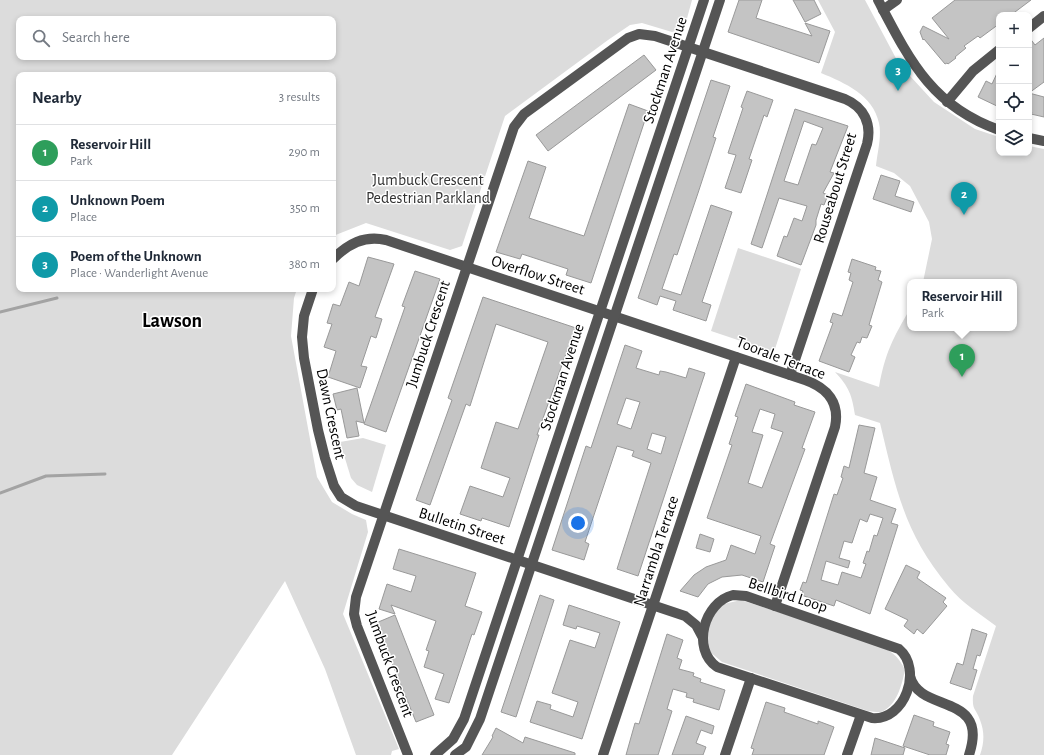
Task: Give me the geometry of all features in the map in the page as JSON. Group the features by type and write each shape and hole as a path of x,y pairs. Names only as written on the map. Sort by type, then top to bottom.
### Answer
{"street":[{"name":"Stockman Avenue","path":"455,755 466,747 477,729 615,317 696,49 704,0"},
{"name":"Stockman Avenue","path":"435,755 447,746 461,727 600,312 696,49 720,0"},
{"path":"878,0 915,66 927,83 947,102 969,116 996,129"},
{"path":"883,10 897,0"},
{"path":"1032,26 1044,16"},
{"name":"Jumbuck Crescent","path":"408,755 354,614 356,597 512,132 520,118 628,38 638,34 650,34 696,49"},
{"name":"Rouseabout Street","path":"696,49 850,101 859,108 867,122 869,133 867,144 790,375"},
{"path":"947,102 973,71 996,52"},
{"path":"1032,139 1044,141"},
{"path":"336,257 353,243 372,238 386,240 466,267"},
{"name":"Overflow Street","path":"466,267 600,312"},
{"name":"Dawn Crescent","path":"312,292 304,316 303,347 324,458 334,486 341,496 350,504 384,516"},
{"name":"Toorale Terrace","path":"600,312 790,375 818,385 828,393 836,409 836,421 775,606"},
{"name":"Narrambla Terrace","path":"603,755 736,357"},
{"name":"Bulletin Street","path":"384,516 685,616"},
{"name":"Bellbird Loop","path":"712,610 717,603 724,598 737,595 896,646 908,659 910,676 901,704"},
{"path":"685,616 699,617 706,615 712,610"},
{"path":"712,610 703,638 704,652 713,664 872,718 882,718 895,712 906,699 913,697 927,697"},
{"path":"685,616 696,624 703,638"},
{"path":"910,676 916,688 927,697 954,707 964,714 970,725 973,737 969,755"},
{"path":"725,755 751,678"},
{"path":"847,755 861,715"}],"green space":[{"name":"Jumbuck Crescent Pedestrian Parkland","path":"0,0 692,0 686,22 678,30 672,32 642,23 630,25 505,116 462,246 450,250 366,223 336,235 336,72 16,72 16,292 296,292 294,298 291,336 317,477 332,502 352,514 366,520 368,532 343,614 399,749 392,751 391,755 356,755 325,669 285,581 172,755 0,755"},
{"path":"818,0 865,0 899,64 934,102 975,129 996,136 996,156 1032,156 1032,147 1044,149 1044,755 980,755 983,742 982,725 974,707 973,696 996,626 971,608 954,593 921,548 897,490 880,423 855,415 853,402 849,392 844,382 835,372 879,387 890,346 907,314 907,331 1017,331 1017,279 924,279 932,239 929,222 910,186 894,173 876,166 880,128 876,113 871,105 857,91 821,73 835,32"},
{"path":"738,248 801,269 774,352 711,331"},
{"path":"363,438 386,445 372,492 357,485 351,478 340,442"},
{"path":"741,600 885,648 899,660 905,670 895,700 887,709 881,712 868,711 722,662 709,651 706,636 713,614 724,604"}],"building":[{"path":"739,0 762,0 756,18 812,36 805,23 830,31 819,63 728,32"},
{"path":"793,0 814,0 821,14 805,22"},
{"path":"955,0 1031,0 1015,12 996,12 996,26 980,38 978,36 964,46 966,48 948,64 945,64 924,39 923,40 920,32 923,26 949,39 932,18"},
{"path":"1044,38 1044,82 1032,91 1032,41 1035,45"},
{"path":"644,55 656,70 548,151 536,135"},
{"path":"996,75 996,106 978,97 986,81 992,84"},
{"path":"711,80 730,86 713,137 716,138 698,193 677,255 674,254 662,289 681,295 711,205 732,212 702,302 711,305 706,321 673,310 676,301 660,296 657,305 638,298"},
{"path":"747,91 773,100 767,117 764,115 749,159 752,160 741,193 725,188 736,155 728,153"},
{"path":"1032,94 1044,97 1044,117 1032,114"},
{"path":"629,104 648,111 591,283 566,275 568,269 522,254 520,259 496,252 528,161 546,167 529,218 584,236"},
{"path":"795,109 848,126 830,172 834,173 823,193 828,195 824,205 821,204 816,225 801,265 777,256 784,236 787,237 794,218 802,221 807,206 779,198 762,248 751,244","holes":["804,121 823,128 816,145 812,144 798,185 784,181"]},
{"path":"881,175 900,181 895,196 914,202 911,212 873,199"},
{"path":"368,257 394,264 375,317 382,319 376,338 371,336 361,366 367,367 360,388 328,377 336,351 324,347 332,324 327,323 333,304 340,306 349,282 359,286"},
{"path":"852,259 876,267 875,270 881,271 878,280 882,282 869,325 872,326 867,338 862,337 860,343 857,342 851,355 855,357 849,372 819,361 833,323 830,322 833,313 842,316 853,282 849,280 851,273 848,272"},
{"path":"415,271 440,279 386,432 364,424 405,307 402,306"},
{"path":"483,297 576,328 570,349 568,348 537,435 539,435 509,527 482,518 481,521 460,514 470,486 503,497 510,478 481,468 496,422 518,429 548,342 496,324 470,406 466,404 430,505 416,500 452,400 448,398"},
{"path":"625,345 642,351 636,368 659,375 660,371 686,378 689,368 705,373 638,576 617,569 651,463 632,456 634,451 617,446 585,542 589,544 584,560 552,550 586,446 591,448","holes":["626,398 640,402 631,429 617,424","652,433 666,437 661,454 647,449"]},
{"path":"746,384 795,402 794,405 815,412 802,448 805,449 770,544 775,546 763,582 742,575 722,577 708,584 698,597 680,591 694,575 706,567 726,560 731,545 755,554 761,536 707,518 732,445 729,444 738,417 735,416","holes":["760,409 775,414 771,428 783,432 762,488 748,483 763,435 752,432"]},
{"path":"357,388 364,423 356,421 359,436 347,438 341,409 337,410 333,394"},
{"path":"859,425 875,428 864,473 877,477 870,500 896,509 891,523 898,525 870,614 836,600 834,606 801,595 803,591 800,590 803,582 806,583 834,494 837,495 843,478 841,477 844,466 849,468","holes":["870,514 883,518 877,536 874,535 869,552 867,551 863,563 866,564 861,578 842,572 838,585 821,580 826,561 848,568 850,561 839,558 844,541 852,543 860,519 867,522"]},
{"path":"700,534 714,539 710,552 696,548"},
{"path":"399,549 476,573 465,606 482,612 474,635 472,634 449,703 435,699 444,674 424,667 429,651 426,650 436,621 391,605 395,614 379,609 387,584 411,592 416,576 393,569"},
{"path":"906,565 920,572 917,578 946,598 943,602 947,606 923,634 917,629 914,634 904,626 908,620 885,609"},
{"path":"540,595 554,600 516,717 501,712"},
{"path":"569,605 620,622 582,739 530,722 537,701 551,705 550,709 573,717 578,702 552,693 570,640 595,648 600,633 577,626 576,629 563,625"},
{"path":"395,615 434,715 416,722 376,623"},
{"path":"972,629 987,634 980,656 977,655 973,669 977,670 971,690 950,683 957,663 963,665"},
{"path":"667,634 683,640 677,658 682,660 679,669 694,673 693,676 701,679 700,682 725,690 719,710 693,702 694,699 686,697 687,693 673,689 667,709 672,711 658,755 626,755 635,723 639,724"},
{"path":"766,702 785,708 784,712 818,724 818,721 834,727 824,755 752,755 754,749 751,748"},
{"path":"914,715 934,722 933,726 950,732 946,744 949,745 946,755 930,755 903,746"},
{"path":"686,716 714,726 712,734 701,730 696,743 706,747 703,755 672,755"},
{"path":"496,728 523,743 525,737 575,753 575,755 482,755 493,737 492,736"},
{"path":"875,738 905,748 903,755 871,755"}],"waterway":[{"path":"0,312 57,298"},
{"path":"0,493 46,476 105,474"}],"place":[{"name":"Poem of the Unknown","path":"898,91"},
{"name":"Unknown Poem","path":"964,215"},
{"name":"Reservoir Hill","path":"962,377"}],"district":[{"name":"Lawson","path":"172,321"}]}
